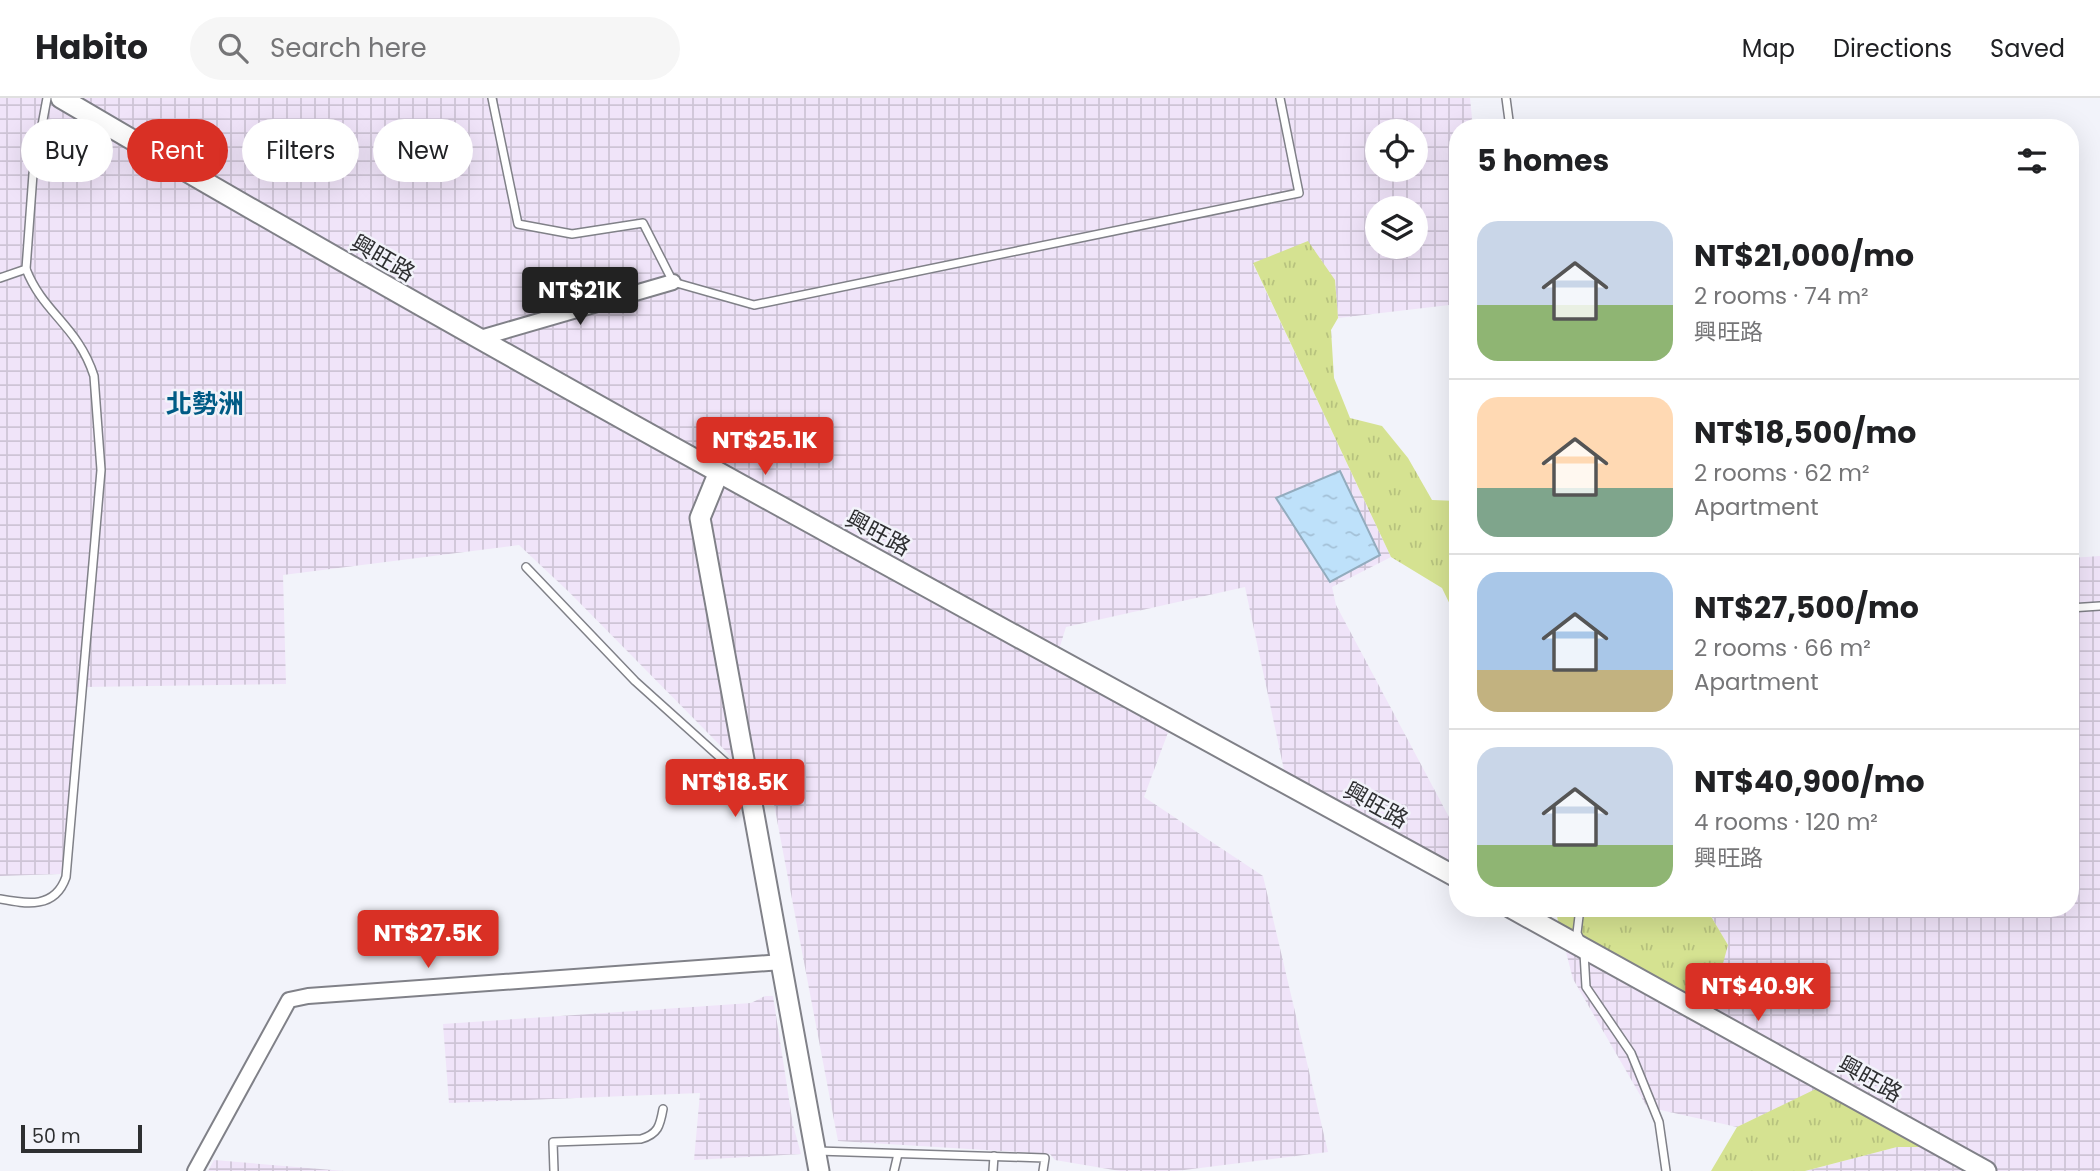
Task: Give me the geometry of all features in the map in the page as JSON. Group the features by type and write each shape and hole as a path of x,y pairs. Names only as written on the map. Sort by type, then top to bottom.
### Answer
{"street":[{"name":"興旺路","path":"61,98 477,340 1449,873"},
{"path":"477,340 673,282"},
{"path":"718,474 700,518 818,1161"},
{"name":"興旺路","path":"1527,917 1986,1171"},
{"path":"195,1171 289,1000 309,996 782,962"}],"lane":[{"path":"0,900 30,904 47,900 60,890 66,877 101,470 94,376 89,362 65,321 35,291 26,269 33,174 47,98"},
{"path":"492,98 518,224 572,234 643,223 673,282 754,305 1299,193 1280,98"},
{"path":"1506,98 1509,119"},
{"path":"0,278 26,269"},
{"path":"526,567 635,681 750,784"},
{"path":"2079,607 2100,606"},
{"path":"1579,917 1577,933 1584,949 1586,987 1630,1052 1659,1122 1667,1171"},
{"path":"554,1171 553,1142 641,1139 653,1136 660,1127 663,1109"},
{"path":"818,1161 898,1154 1045,1158 1043,1171"},
{"path":"894,1171 898,1154"},
{"path":"993,1171 994,1156"}],"shaded area":[{"path":"0,98 1470,98 1472,119 1449,119 1449,305 1338,318 1335,280 1253,264 1391,557 1332,587 1336,605 1449,817 1449,868 1287,784 1245,587 1066,627 1056,659 1173,719 1144,797 1263,876 1328,1152 1176,1171 1120,1171 1055,1160 1050,1154 838,1141 773,799 569,592 519,545 283,575 286,684 83,687 73,845 60,874 0,876"},
{"path":"2100,556 2100,1171 1805,1171 1897,1147 1935,1147 1826,1085 1737,1127 1647,1107 1573,979 1560,929 1728,945 1711,917 2079,917 2079,557"},
{"path":"765,996 773,996 793,1125 801,1154 694,1160 700,1093 449,1103 443,1024 751,1003"},
{"path":"214,1160 344,1171 208,1171"}],"green space":[{"path":"1308,241 1335,280 1338,318 1331,330 1334,378 1350,418 1382,426 1408,458 1432,500 1449,501 1449,602 1442,588 1391,557 1253,263"},
{"path":"1557,917 1711,917 1728,945 1709,1015 1560,929"},
{"path":"1826,1084 1937,1147 1897,1147 1805,1171 1711,1171 1737,1127"}],"water":[{"path":"1340,471 1380,555 1330,582 1276,498"}],"district":[{"name":"北勢洲","path":"205,404"}]}
